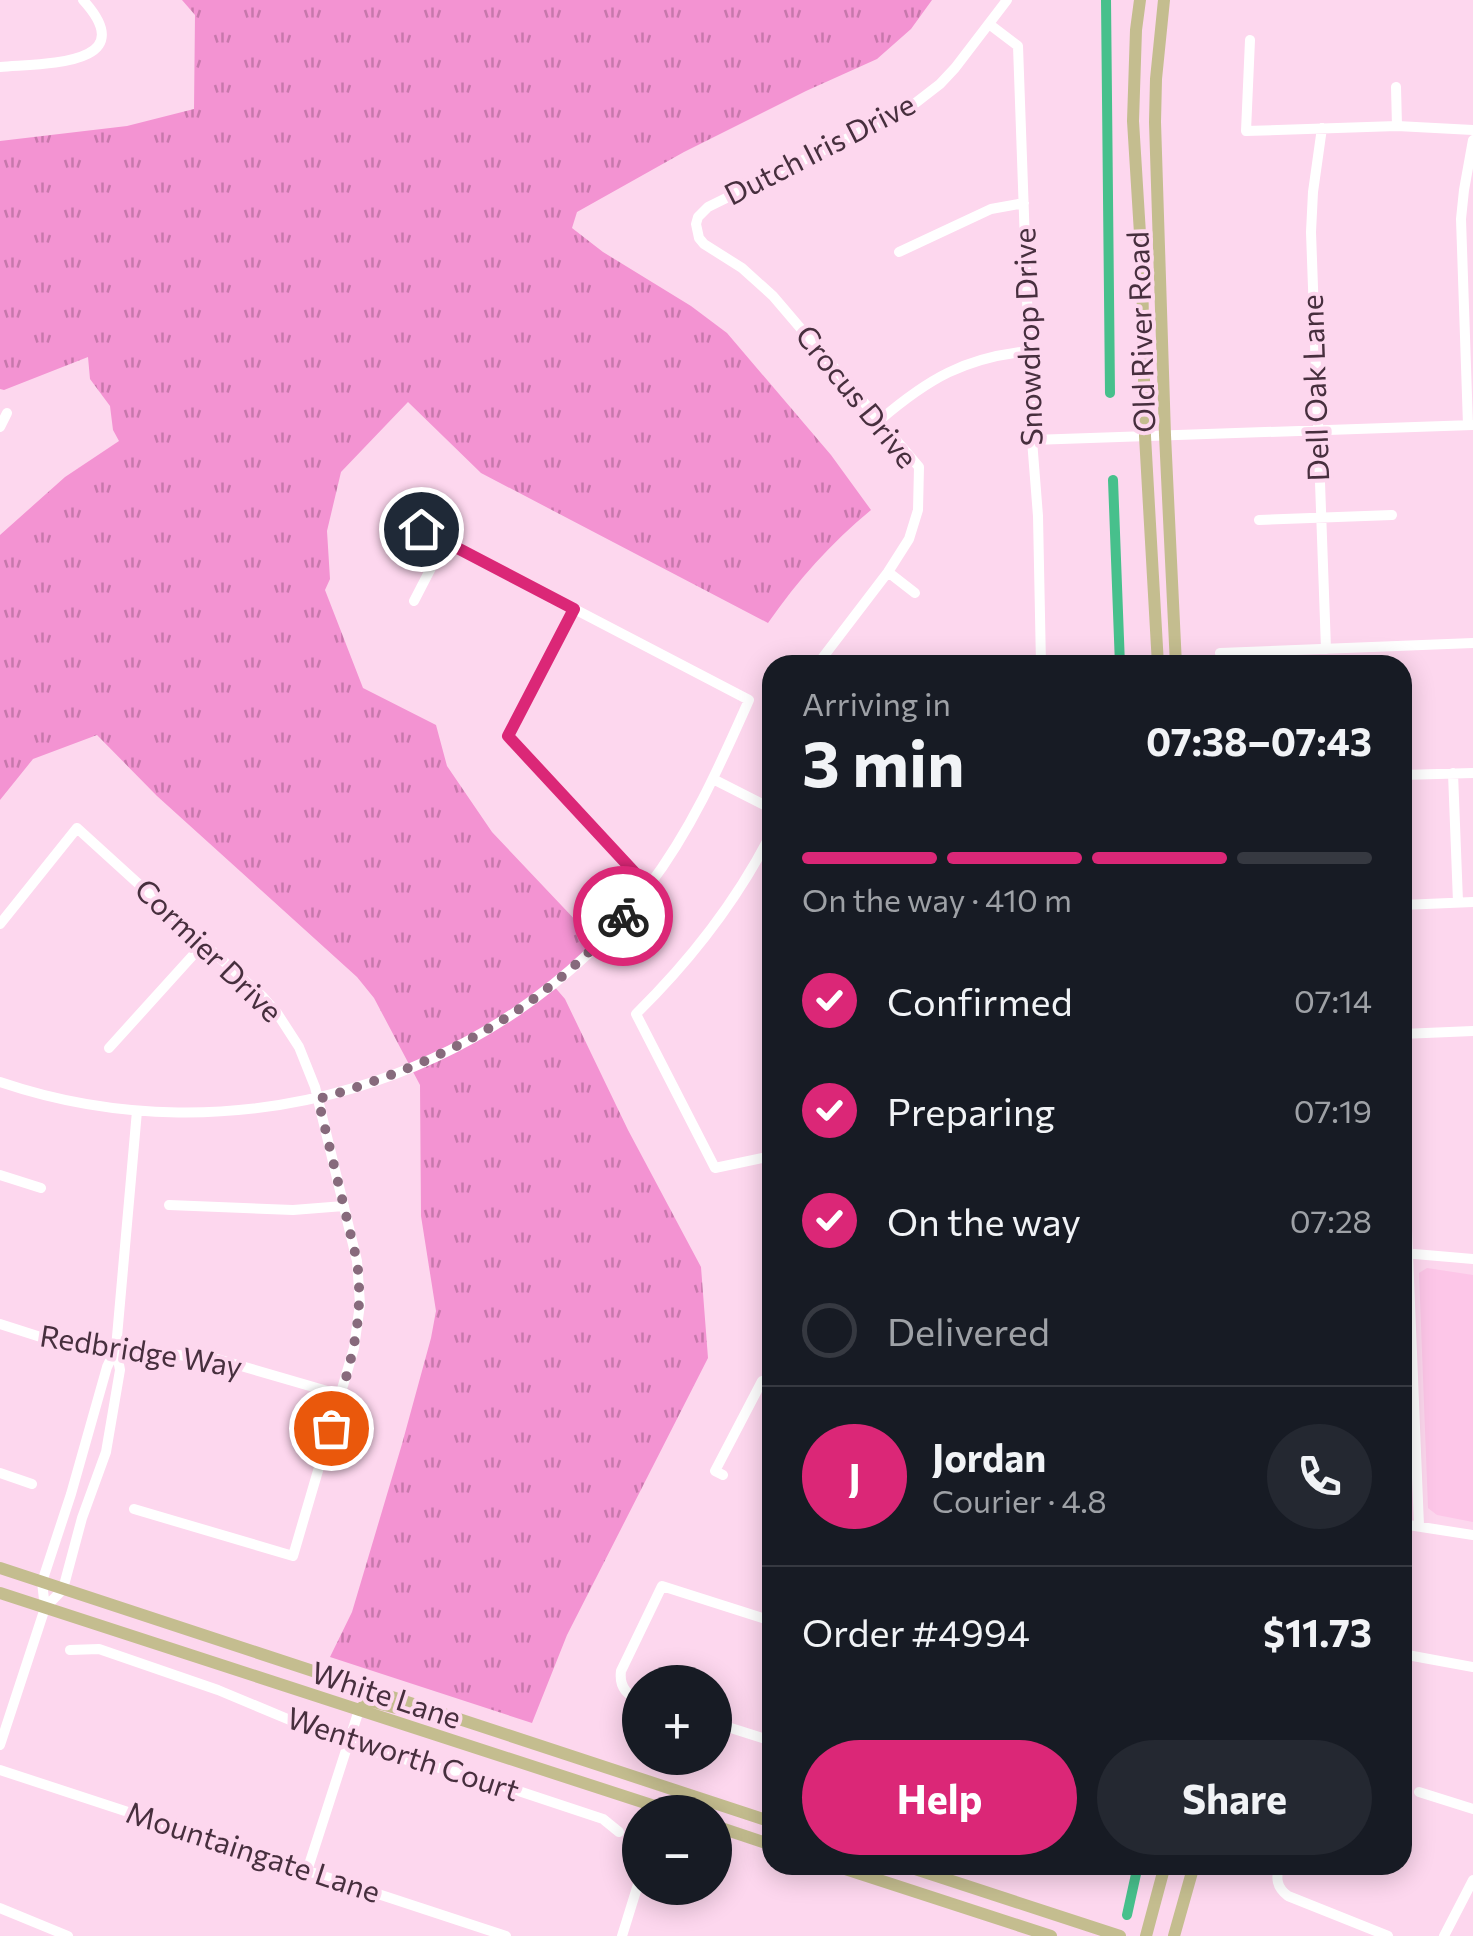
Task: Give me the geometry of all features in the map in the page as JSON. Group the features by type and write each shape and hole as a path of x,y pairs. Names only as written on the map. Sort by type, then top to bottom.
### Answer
{"main road":[{"name":"Old River Road","path":"1140,0 1133,120 1157,655"},
{"name":"Old River Road","path":"1164,0 1156,122 1176,655"},
{"name":"White Lane","path":"0,1568 762,1819"},
{"name":"White Lane","path":"0,1593 622,1797"},
{"path":"359,1710 370,1701 432,1719 447,1716"},
{"path":"732,1832 762,1842"},
{"path":"864,1875 1050,1936"},
{"path":"882,1881 888,1875"},
{"path":"911,1875 936,1882 949,1880"},
{"path":"934,1875 1120,1936"},
{"path":"1146,1936 1163,1875"},
{"path":"1174,1936 1191,1875"}],"street":[{"path":"0,67 84,57 97,48 102,33 98,17 83,0"},
{"name":"Dutch Iris Drive","path":"708,207 910,108 940,84 1007,0"},
{"name":"Snowdrop Drive","path":"989,24 1018,46 1042,655"},
{"path":"1250,40 1246,131 1397,126 1473,130"},
{"path":"1396,87 1397,126"},
{"name":"Dell Oak Lane","path":"1322,128 1311,232 1326,649"},
{"path":"1032,440 1470,425 1468,292 1461,219 1473,140"},
{"path":"899,252 991,209 1024,203"},
{"name":"Crocus Drive","path":"708,207 698,217 699,238 773,296 920,467 914,525 901,555 826,655"},
{"path":"880,420 948,371 986,357 1030,351"},
{"path":"0,427 7,412"},
{"path":"1259,520 1392,515"},
{"path":"0,1082 63,1100 137,1111 208,1113 318,1099 411,1069 510,1016 588,953 648,887 688,828 749,700 421,529"},
{"path":"414,601 445,542"},
{"path":"888,572 915,592"},
{"path":"574,609 508,736 648,887"},
{"path":"1220,653 1473,644"},
{"path":"1412,775 1473,772"},
{"path":"1452,773 1458,902"},
{"path":"714,779 762,805"},
{"name":"Cormier Drive","path":"0,924 77,828 263,997 300,1048 308,1067 357,1261 360,1304 354,1348 293,1556 134,1509"},
{"path":"762,851 706,938 636,1014 714,1168 762,1158"},
{"path":"1412,904 1473,902"},
{"path":"109,1048 204,943"},
{"path":"1412,1034 1473,1031"},
{"path":"0,1745 45,1608 62,1588 106,1452 120,1370 116,1348 137,1111"},
{"path":"0,1175 41,1188"},
{"path":"168,1205 293,1210 344,1206"},
{"path":"1412,1254 1473,1260"},
{"name":"Redbridge Way","path":"0,1324 50,1340 217,1359 340,1396"},
{"path":"45,1608 42,1582 106,1367 116,1348"},
{"path":"723,1476 715,1471 762,1391"},
{"path":"1412,1416 1419,1526"},
{"path":"0,1473 32,1484"},
{"path":"1412,1525 1473,1534"},
{"path":"624,1665 662,1586 762,1618"},
{"name":"Wentworth Court","path":"70,1650 99,1648 218,1690 348,1744 460,1773 603,1819 619,1832"},
{"path":"1412,1656 1473,1667"},
{"path":"307,1871 359,1710"},
{"path":"732,1728 762,1738"},
{"name":"Mountaingate Lane","path":"0,1770 506,1936"},
{"path":"667,1795 668,1788"},
{"path":"1420,1792 1473,1809"},
{"path":"1276,1875 1288,1896 1388,1936"},
{"path":"1444,1936 1473,1880"},
{"path":"622,1936 632,1905"},
{"path":"0,1908 68,1936"}],"shaded area":[{"path":"1427,1268 1473,1275 1473,1522 1437,1515 1428,1508 1419,1273"}],"green space":[{"path":"182,0 932,0 911,29 877,59 684,152 577,212 572,228 727,333 831,455 871,510 816,563 768,623 481,473 408,402 341,472 327,531 330,579 325,590 363,688 436,725 447,766 492,832 598,944 553,985 565,999 628,1130 701,1267 708,1358 567,1635 532,1723 330,1657 352,1612 402,1444 436,1311 421,1216 420,1085 374,998 357,977 157,796 97,735 33,759 0,800 0,535 65,477 119,441 113,430 110,406 90,379 88,357 0,389 0,141 127,126 194,109 195,15"}],"waterway":[{"path":"1106,0 1110,393"},
{"path":"1113,480 1120,655"},
{"path":"1127,1915 1136,1875"}],"way so far":[{"path":"331,1428 354,1348 360,1283 318,1099 411,1069 484,1032 553,984 623,916"}],"route":[{"path":"421,529 574,609 508,736 648,887 623,916"}]}
